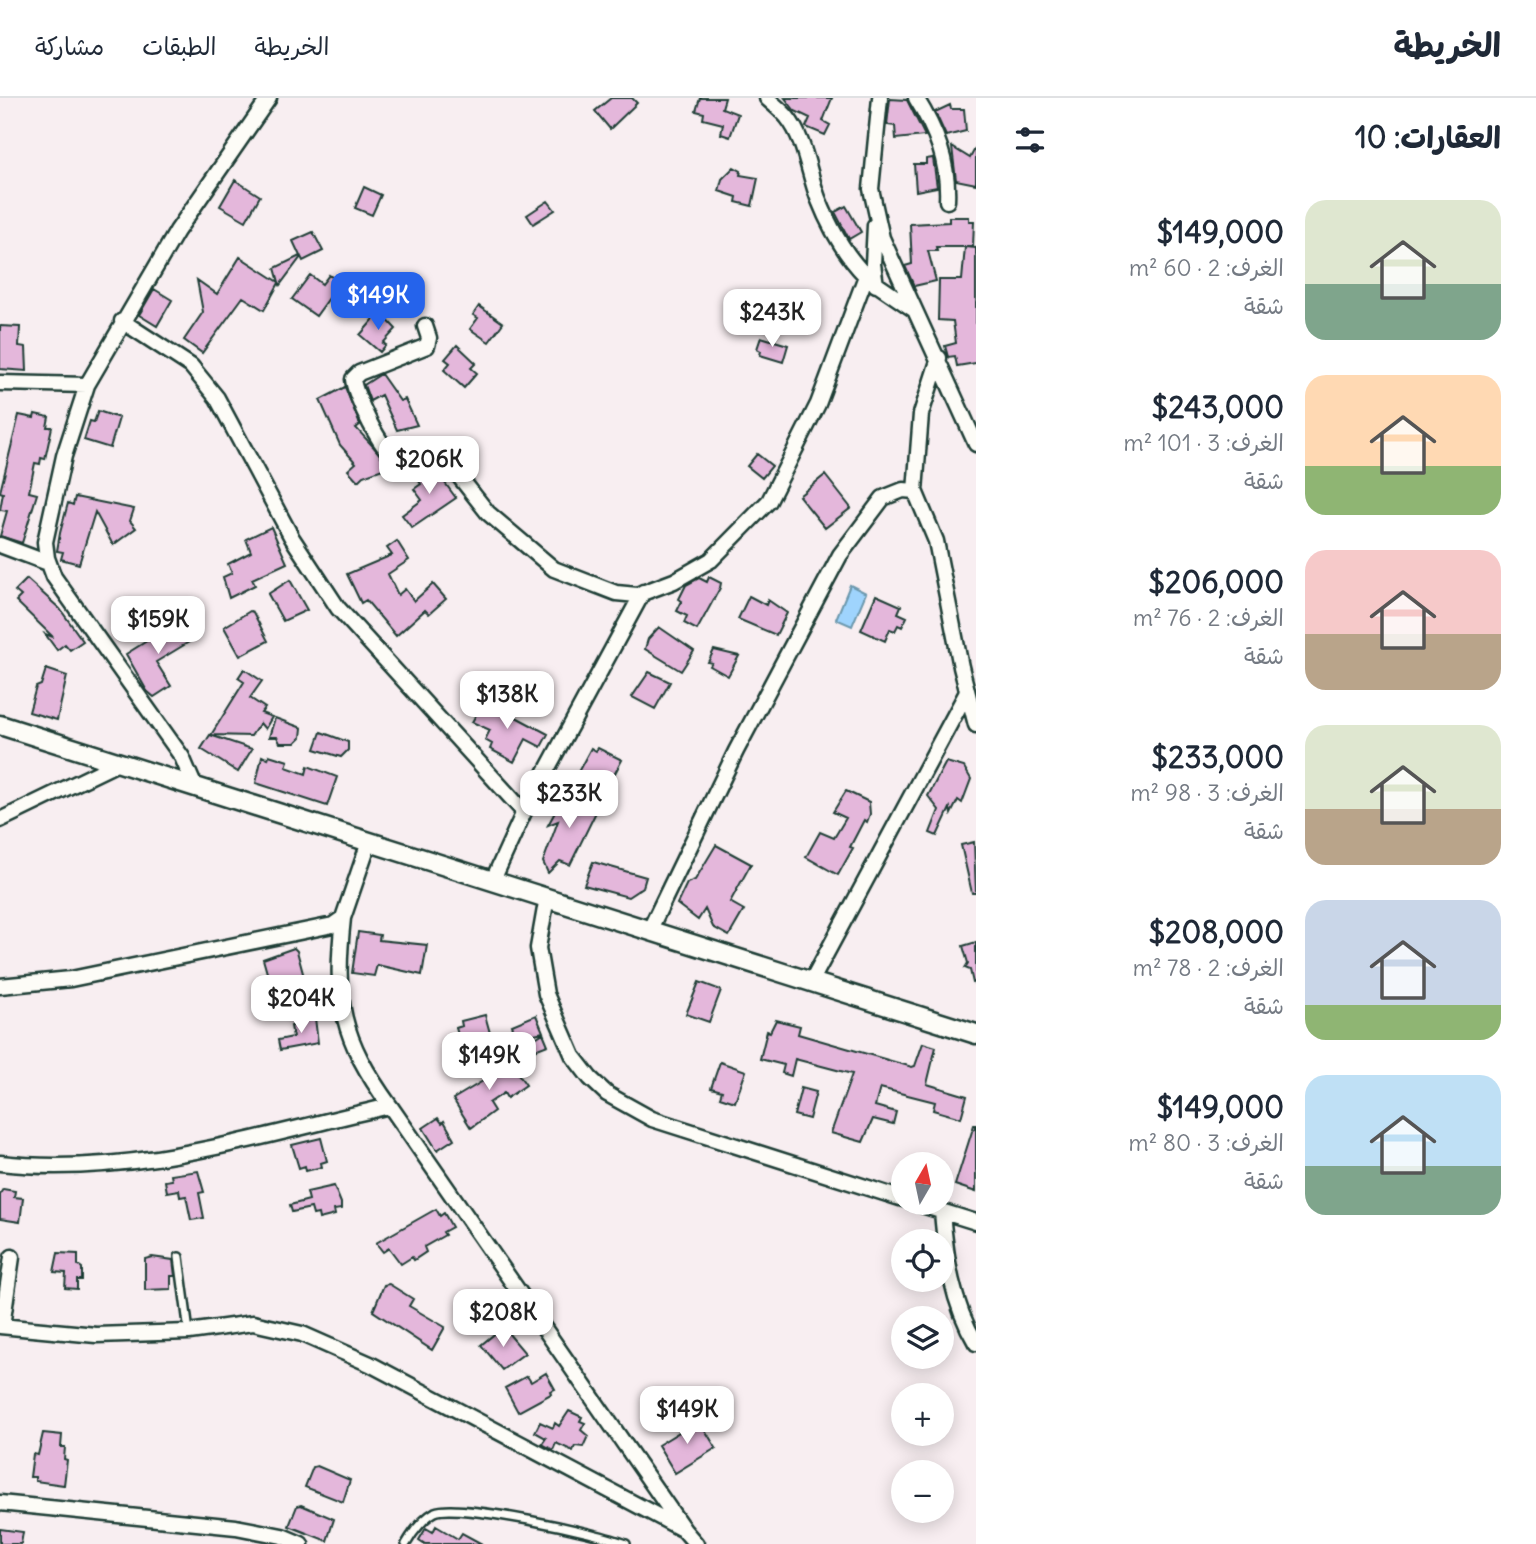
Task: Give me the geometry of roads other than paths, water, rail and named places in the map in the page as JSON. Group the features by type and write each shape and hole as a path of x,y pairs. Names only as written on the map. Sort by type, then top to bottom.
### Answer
{"street":[{"path":"194,785 182,757 54,577 48,563 46,542 64,456 87,385 177,231 269,98"},
{"path":"767,98 787,117 798,137 818,198 845,252 871,280 914,309"},
{"path":"425,326 429,338 427,346 359,373 353,379 360,402 387,453 398,459 440,452 488,513 554,569 616,593 637,595 674,581 711,560 769,501 822,394 871,280 876,213 871,170 880,98"},
{"path":"916,98 932,126 945,159 947,201"},
{"path":"876,213 896,274 969,412 976,444"},
{"path":"122,321 191,366 218,398 292,537 338,608 524,812"},
{"path":"939,358 921,414 915,491 936,541 976,725"},
{"path":"0,383 87,385"},
{"path":"650,929 736,751 840,555 883,498 903,490 915,491"},
{"path":"0,545 48,563"},
{"path":"493,880 524,812 643,592"},
{"path":"811,982 967,692"},
{"path":"0,724 976,1034"},
{"path":"0,820 118,763"},
{"path":"369,842 343,918 337,977 341,1012 360,1059 390,1106 696,1544"},
{"path":"547,897 538,948 546,994 573,1056 607,1094 652,1119 891,1195"},
{"path":"0,986 71,979 333,925 343,918"},
{"path":"0,1163 67,1169 145,1160 247,1142 390,1106"},
{"path":"942,1215 946,1262 958,1303 976,1343"},
{"path":"952,1215 976,1222"},
{"path":"12,1257 7,1274 1,1326 96,1335 189,1332 253,1323 302,1334 332,1345 684,1530"},
{"path":"0,1503 236,1527 282,1536 301,1544"}],"lane":[{"path":"179,1257 189,1332"},
{"path":"406,1544 436,1511 450,1510 490,1513 607,1537 626,1544"}],"water":[{"path":"850,585 866,593 852,626 836,619"}]}
